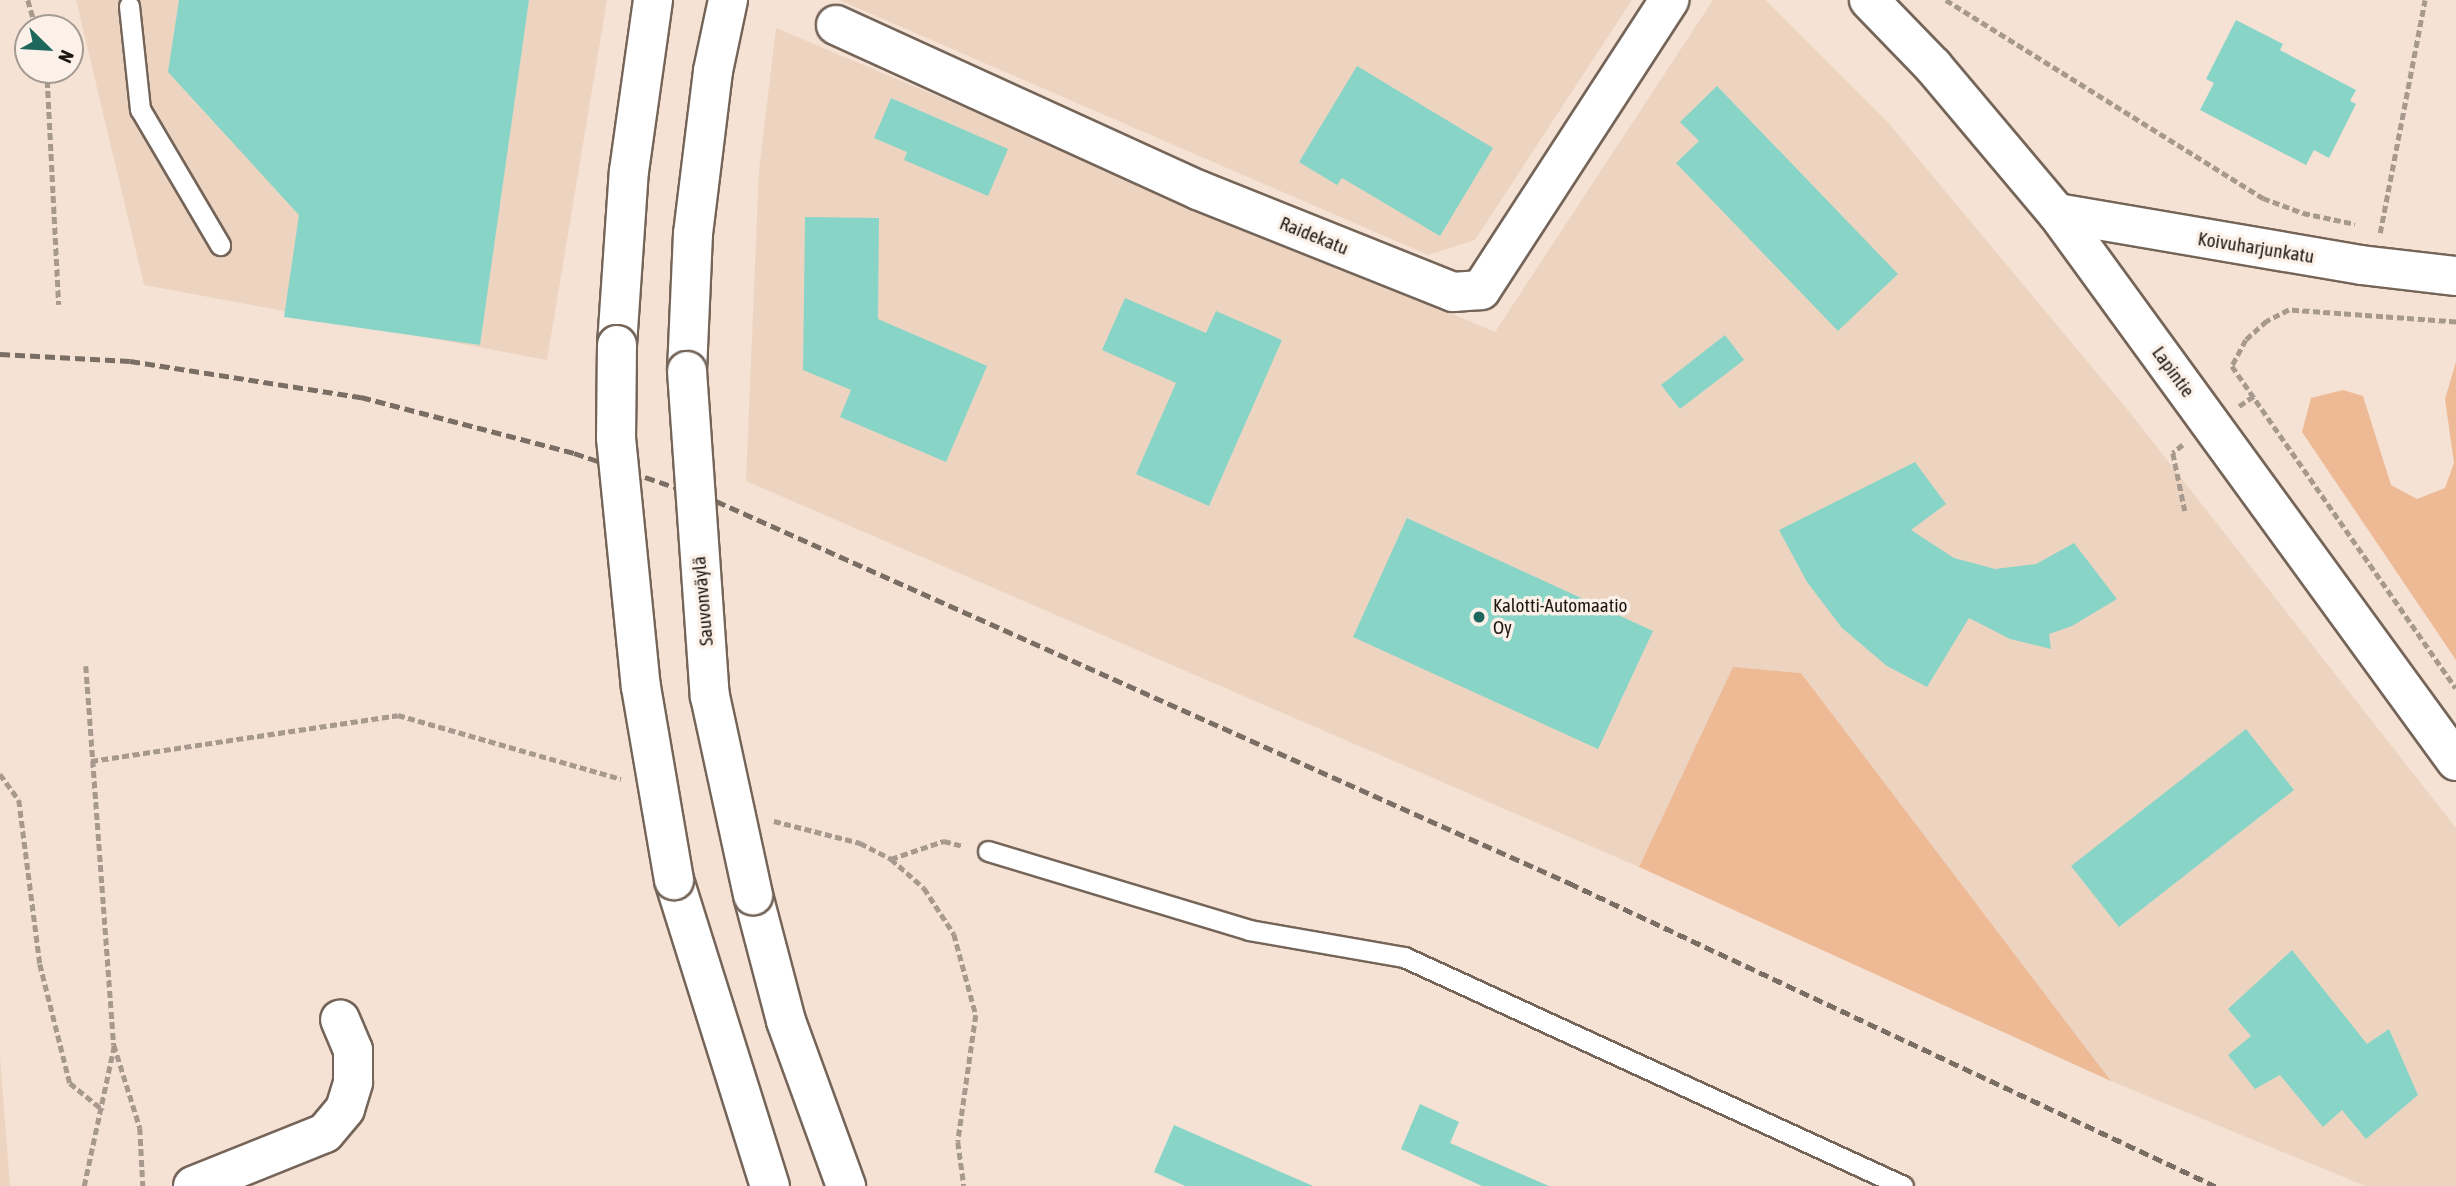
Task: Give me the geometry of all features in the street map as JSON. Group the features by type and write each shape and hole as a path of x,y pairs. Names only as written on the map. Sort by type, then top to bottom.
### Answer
{"main road":[{"path":"653,0 629,170 617,345 616,438 641,687 674,880 770,1186"},
{"name":"Sauvonväylä","path":"728,0 713,71 693,234 687,371 710,696 752,895 786,1021 846,1186"},
{"name":"Raidekatu","path":"836,25 1198,190 1453,292 1481,290 1669,0"},
{"name":"Lapintie","path":"1869,0 1933,65 2057,213 2456,761"},
{"name":"Koivuharjunkatu","path":"2057,213 2376,267 2456,276"},
{"path":"193,1186 325,1133 345,1109 352,1082 353,1050 340,1020"}],"lane":[{"path":"129,2 139,109 220,245"},
{"path":"988,851 1249,930 1404,957 1903,1186"}],"path":[{"path":"1946,0 2263,198 2303,213 2393,231"},
{"path":"2376,267 2380,229 2425,0"},
{"path":"48,84 59,305"},
{"path":"2456,322 2289,310 2267,321 2246,340 2232,366 2456,688"},
{"path":"86,666 114,1045 140,1128 143,1186"},
{"path":"0,774 19,800 40,964 70,1083 103,1110"},
{"path":"891,859 944,841 988,851"},
{"path":"84,1186 103,1110 114,1045"}],"shaded area":[{"path":"76,0 607,0 547,360 144,285 84,34 84,14 79,14"},
{"path":"839,0 1632,0 1475,240 1428,255"},
{"path":"1713,0 1766,0 1885,119 2127,409 2456,828 2456,1186 2365,1186 2111,1081 1801,673 1733,668 1639,867 746,481 759,170 776,28 1495,332"},
{"path":"2456,362 2456,660 2302,432 2311,398 2343,390 2363,396 2391,485 2417,499 2445,488 2454,463 2445,399"},
{"path":"1733,667 1801,673 2111,1081 1639,867"},
{"path":"0,1056 10,1186 0,1186"}],"building":[{"path":"179,0 529,0 480,345 284,317 299,215 168,72"},
{"path":"2236,20 2283,44 2280,50 2356,90 2350,101 2356,104 2329,158 2314,150 2306,165 2200,110 2214,83 2206,79"},
{"path":"1357,66 1493,148 1440,236 1342,178 1337,185 1299,162"},
{"path":"1717,86 1898,274 1838,331 1676,163 1699,141 1680,122"},
{"path":"891,98 1008,149 988,196 904,160 907,152 874,138"},
{"path":"805,217 879,218 878,319 987,366 946,462 840,417 851,390 803,370"},
{"path":"1125,298 1206,333 1216,311 1282,340 1209,506 1136,474 1176,383 1102,350"},
{"path":"1725,335 1744,360 1680,409 1661,385"},
{"path":"1915,462 1946,504 1911,530 1954,558 1995,569 2036,564 2074,543 2117,599 2072,626 2049,634 2051,649 2010,639 1969,618 1927,687 1887,666 1842,628 1807,582 1779,530"},
{"path":"1407,518 1653,631 1598,749 1353,637"},
{"path":"2246,729 2294,790 2119,927 2071,866"},
{"path":"2292,950 2367,1044 2389,1029 2418,1095 2366,1139 2342,1110 2323,1127 2280,1075 2255,1089 2228,1055 2251,1036 2228,1009"},
{"path":"1420,1104 1459,1122 1450,1143 1549,1186 1482,1186 1401,1149"},
{"path":"1174,1125 1313,1186 1185,1186 1154,1172"}],"railway":[{"path":"0,354 130,361 361,397 574,453 716,501 1569,883 2215,1186"}],"place":[{"name":"Kalotti-Automaatio Oy","path":"1479,617"}]}
